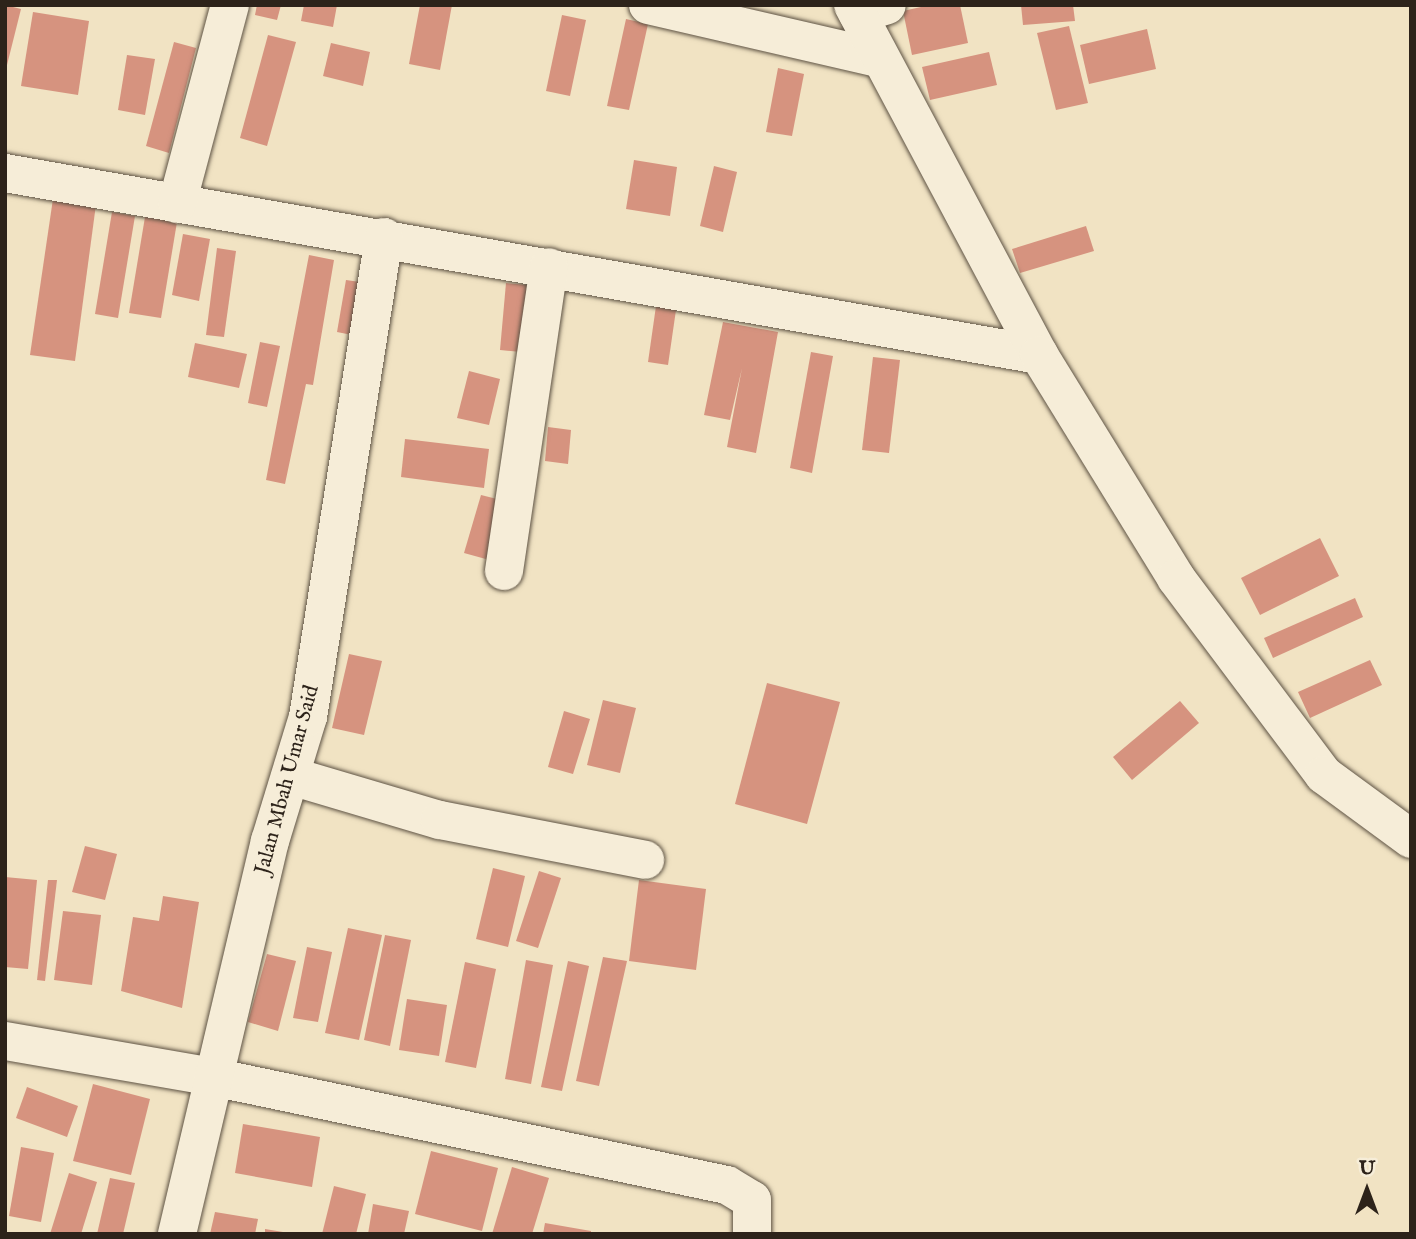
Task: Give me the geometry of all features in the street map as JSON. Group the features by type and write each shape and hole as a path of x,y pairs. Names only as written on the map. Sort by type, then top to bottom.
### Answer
{"street":[{"path":"177,204 230,5"},
{"path":"648,5 881,59"},
{"path":"866,8 881,59 1039,355 1218,640 1324,775 1411,839"},
{"path":"5,173 384,237 1039,355"},
{"name":"Jalan Mbah Umar Said","path":"177,1234 270,841 291,776 317,672 327,567 384,237"},
{"path":"504,571 549,267"},
{"path":"291,776 440,820 645,860"},
{"path":"5,1041 213,1077 727,1185 752,1200 752,1234"}],"building":[{"path":"5,5 21,9 6,69 5,69"},
{"path":"257,5 281,5 277,20 255,15"},
{"path":"304,5 337,5 333,27 301,21"},
{"path":"420,5 452,5 440,70 409,64"},
{"path":"930,5 960,5 968,43 912,55 903,11"},
{"path":"1021,5 1073,5 1075,21 1023,25"},
{"path":"33,12 89,21 78,95 21,86"},
{"path":"562,15 586,20 570,96 546,91"},
{"path":"626,19 648,24 629,110 607,106"},
{"path":"1069,26 1088,103 1056,110 1037,33"},
{"path":"1147,29 1156,69 1089,84 1080,45"},
{"path":"268,35 296,42 267,146 240,138"},
{"path":"174,42 196,48 169,153 146,146"},
{"path":"331,43 370,52 363,86 323,76"},
{"path":"989,52 997,85 930,100 922,67"},
{"path":"127,55 155,59 145,115 118,110"},
{"path":"778,68 804,74 792,136 766,132"},
{"path":"634,160 677,167 670,216 626,209"},
{"path":"714,166 737,172 723,232 700,226"},
{"path":"54,192 97,197 75,361 30,355"},
{"path":"112,212 135,216 118,318 95,314"},
{"path":"145,217 177,222 161,318 129,313"},
{"path":"1086,226 1094,251 1020,273 1012,249"},
{"path":"183,234 210,239 199,301 172,295"},
{"path":"217,248 236,251 224,337 206,335"},
{"path":"309,255 334,260 313,385 306,384 285,484 266,480"},
{"path":"346,280 367,283 357,336 337,332"},
{"path":"506,283 538,286 531,353 500,350"},
{"path":"656,306 676,310 668,365 648,362"},
{"path":"723,322 778,332 756,453 727,447 742,368 730,420 704,415"},
{"path":"260,342 280,346 267,407 248,403"},
{"path":"195,343 247,354 239,388 188,377"},
{"path":"811,352 833,356 812,473 790,468"},
{"path":"873,357 900,360 889,453 862,450"},
{"path":"469,371 500,379 489,425 457,418"},
{"path":"548,427 571,430 568,464 545,461"},
{"path":"405,439 489,449 484,488 401,477"},
{"path":"481,495 509,502 493,561 464,553"},
{"path":"1320,538 1339,576 1260,615 1241,578"},
{"path":"1355,598 1363,617 1273,658 1264,638"},
{"path":"349,654 382,661 364,735 332,728"},
{"path":"1370,660 1382,685 1310,718 1298,692"},
{"path":"767,683 840,702 807,824 735,804"},
{"path":"603,700 636,708 620,773 587,765"},
{"path":"1180,701 1199,723 1132,780 1113,757"},
{"path":"564,711 590,719 573,774 548,767"},
{"path":"85,846 117,854 105,900 72,892"},
{"path":"493,868 525,876 508,947 476,939"},
{"path":"539,871 561,878 538,948 516,941"},
{"path":"5,877 37,880 28,969 5,967"},
{"path":"48,880 57,880 45,981 37,980"},
{"path":"639,880 706,889 696,970 629,961"},
{"path":"163,896 199,902 182,1008 121,991 133,917 159,921"},
{"path":"63,911 101,915 92,985 54,980"},
{"path":"348,928 382,935 359,1040 325,1033"},
{"path":"385,935 411,940 390,1046 364,1040"},
{"path":"307,947 332,952 318,1022 293,1018"},
{"path":"267,954 296,961 278,1031 248,1022"},
{"path":"603,957 627,961 599,1086 576,1081"},
{"path":"526,960 553,965 531,1084 505,1079"},
{"path":"568,961 589,966 562,1091 541,1087"},
{"path":"465,962 496,969 476,1068 445,1062"},
{"path":"407,999 447,1005 439,1056 399,1050"},
{"path":"93,1084 150,1099 131,1175 73,1161"},
{"path":"27,1087 78,1106 67,1137 16,1118"},
{"path":"243,1124 320,1137 312,1187 235,1173"},
{"path":"21,1147 54,1153 41,1222 9,1216"},
{"path":"431,1151 498,1168 482,1231 415,1214"},
{"path":"512,1167 549,1178 532,1234 492,1234"},
{"path":"69,1173 97,1182 81,1234 50,1234"},
{"path":"110,1178 135,1183 123,1234 97,1234"},
{"path":"334,1186 366,1194 356,1234 322,1234"},
{"path":"373,1204 409,1211 404,1234 368,1234"},
{"path":"215,1212 258,1219 255,1234 210,1234"},
{"path":"545,1223 591,1231 591,1234 543,1234"},
{"path":"265,1229 283,1232 283,1234 265,1234"}]}
